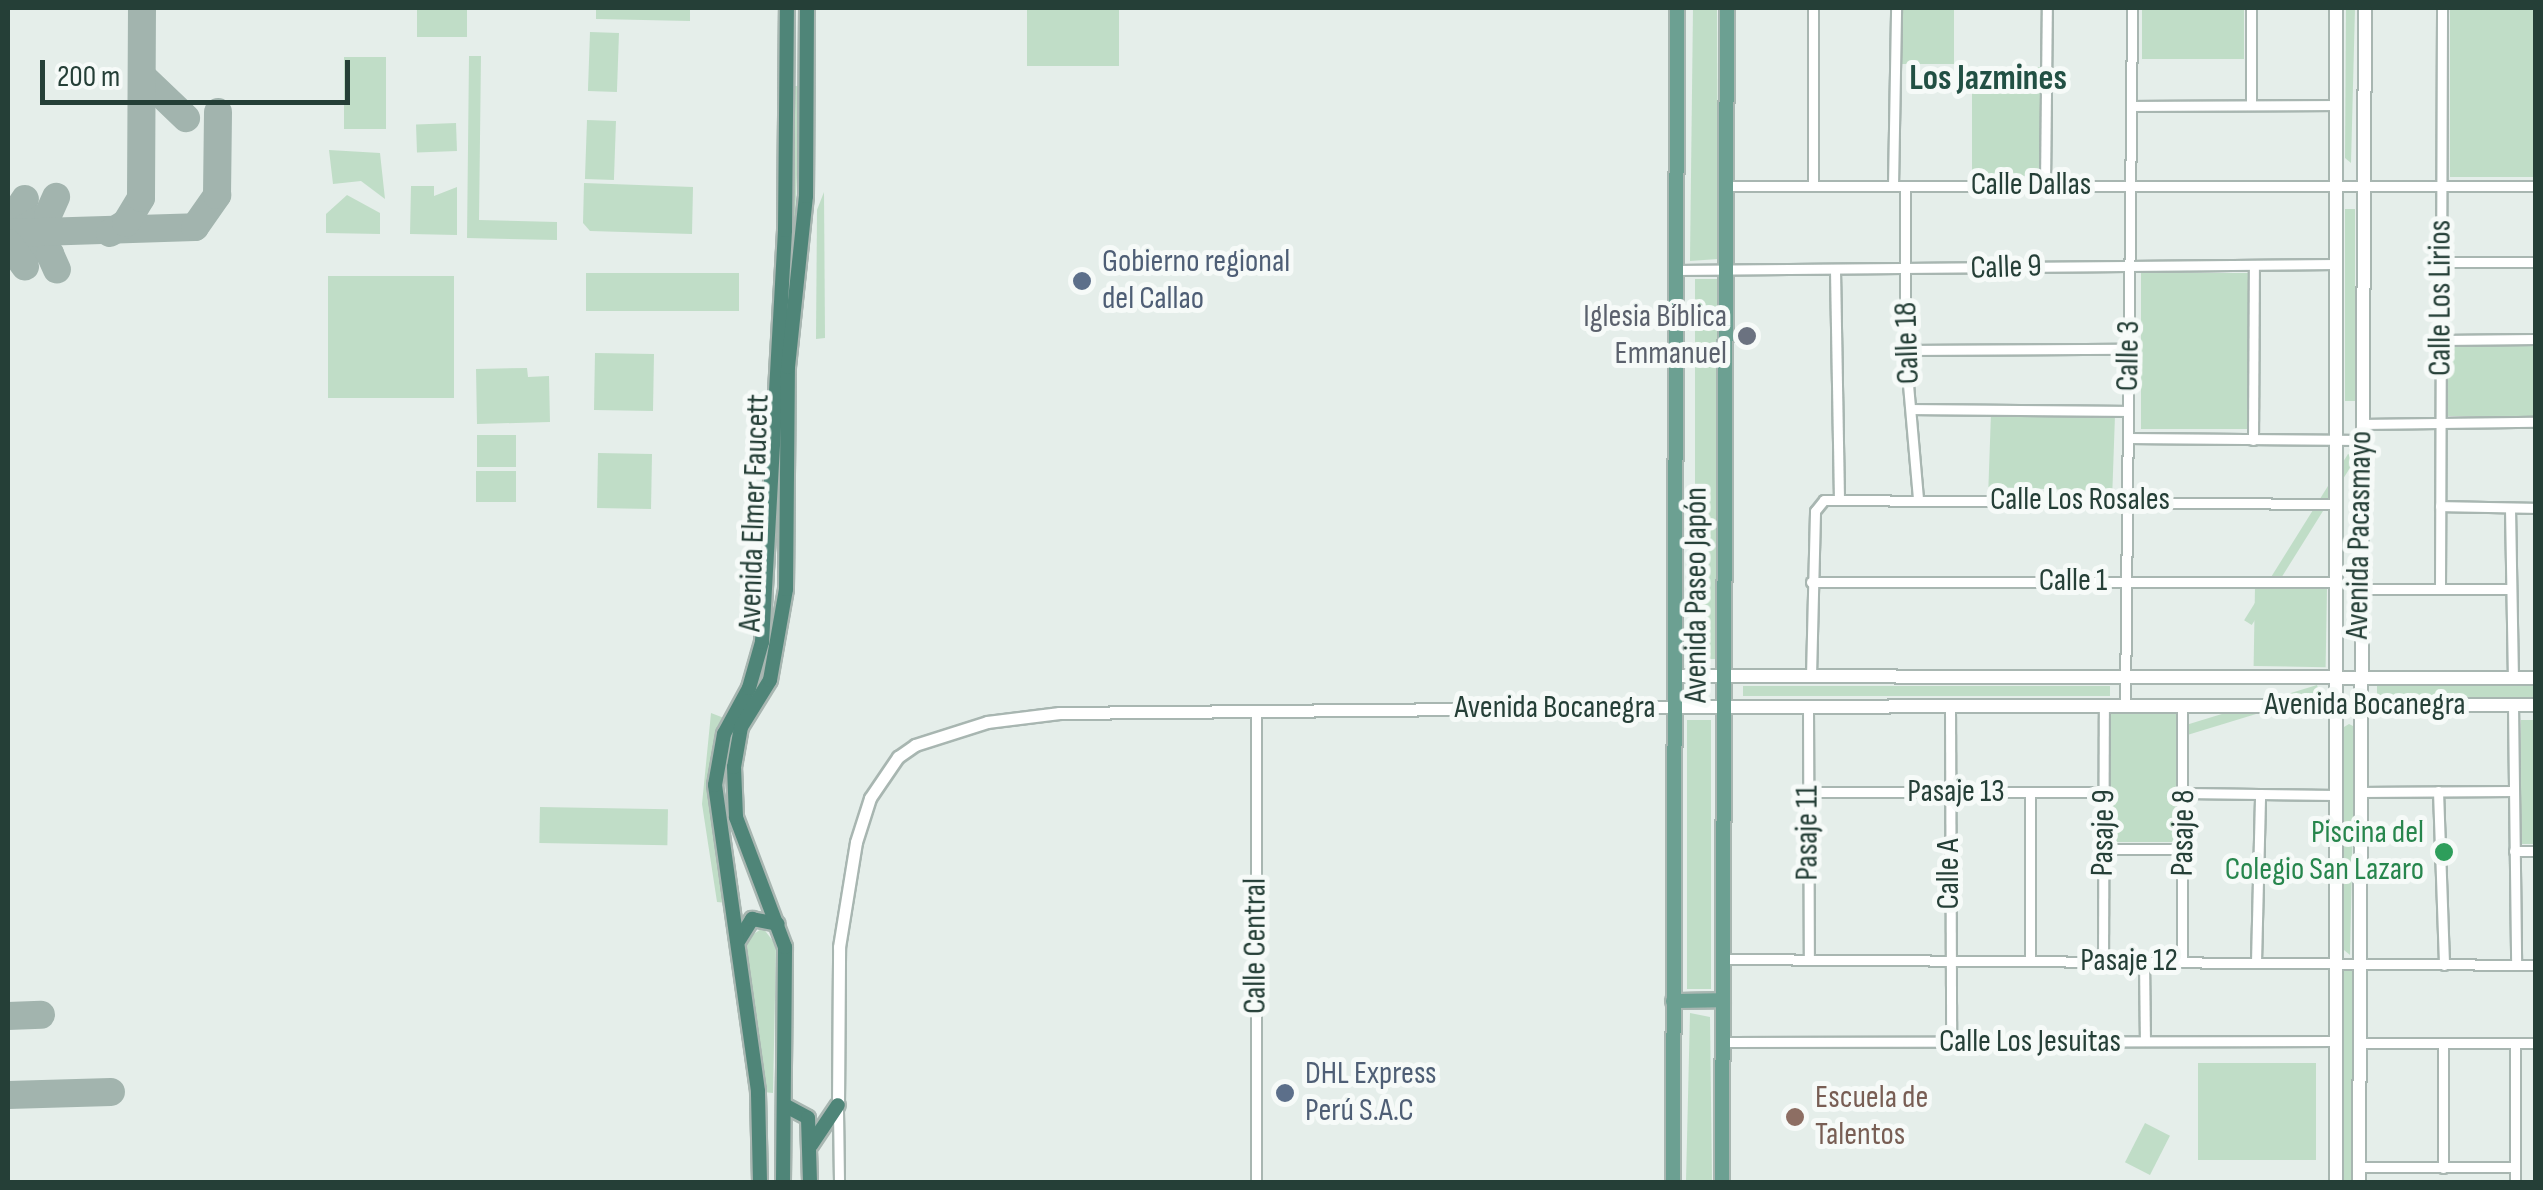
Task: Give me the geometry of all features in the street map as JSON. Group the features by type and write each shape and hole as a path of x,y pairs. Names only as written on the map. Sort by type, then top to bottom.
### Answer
{"highway":[{"name":"Avenida Elmer Faucett","path":"760,1182 760,1105 715,785 724,734 749,688 762,642 786,230 787,8"},
{"name":"Avenida Elmer Faucett","path":"783,1182 785,946 736,817 734,767 742,727 770,680 786,590 785,436 806,196 808,8"},
{"path":"737,945 752,918 778,924"},
{"path":"784,1105 808,1118 810,1182"},
{"path":"810,1146 838,1105"}],"main road":[{"name":"Avenida Paseo Japón","path":"1673,1182 1677,8"},
{"name":"Avenida Paseo Japón","path":"1722,1182 1727,8"},
{"name":"Avenida Pacasmayo","path":"2336,8 2336,1182"},
{"name":"Avenida Pacasmayo","path":"2359,1182 2358,679 2366,8"},
{"path":"2336,414 2361,419"},
{"name":"Avenida Bocanegra","path":"1674,676 2536,678"},
{"name":"Avenida Bocanegra","path":"1674,708 2536,705"},
{"path":"1673,1001 1723,1000"},
{"path":"2337,1128 2359,1128"}],"street":[{"path":"1812,186 1813,8"},
{"path":"1893,186 1896,8"},
{"path":"2045,185 2047,8"},
{"name":"Calle 3","path":"2125,706 2132,8"},
{"path":"2251,8 2251,104"},
{"name":"Calle Los Lirios","path":"2440,588 2442,8"},
{"path":"2131,106 2336,105"},
{"name":"Calle Dallas","path":"1727,186 2536,186"},
{"name":"Calle 18","path":"1905,186 1906,350 1918,500"},
{"path":"2441,262 2536,262"},
{"name":"Calle 9","path":"1676,270 1906,271 2336,264"},
{"path":"2253,440 2254,266"},
{"path":"1834,270 1839,498"},
{"path":"2441,340 2536,340"},
{"path":"1906,350 2129,349"},
{"path":"1911,409 2128,411"},
{"path":"2361,419 2536,422"},
{"path":"2128,438 2361,440"},
{"name":"Calle Los Rosales","path":"1812,582 1816,511 1824,500 2336,504"},
{"path":"2440,506 2536,508"},
{"path":"2510,508 2513,678"},
{"path":"1812,582 1812,676"},
{"name":"Calle 1","path":"1812,582 2335,582"},
{"path":"2359,589 2511,589"},
{"name":"Pasaje 8","path":"2182,705 2182,960"},
{"path":"2512,705 2516,965"},
{"name":"Calle A","path":"1950,706 1952,1042"},
{"name":"Pasaje 9","path":"2103,961 2104,706"},
{"name":"Pasaje 11","path":"1808,707 1809,959"},
{"name":"Avenida Bocanegra","path":"838,1105 839,947 861,822 898,757 953,730 1059,714 1674,708"},
{"name":"Calle Central","path":"1256,710 1256,1182"},
{"path":"2358,792 2514,791"},
{"name":"Pasaje 13","path":"1808,792 2104,792"},
{"path":"2030,792 2030,961"},
{"path":"2438,792 2444,965"},
{"path":"2185,793 2337,796"},
{"path":"2256,962 2260,794"},
{"path":"2104,849 2183,849"},
{"path":"2514,852 2536,851"},
{"name":"Pasaje 12","path":"1723,959 2536,965"},
{"path":"2144,962 2145,1042"},
{"name":"Calle Los Jesuitas","path":"1723,1042 2337,1041"},
{"path":"2359,1043 2536,1043"},
{"path":"2443,1043 2443,1168"},
{"path":"2515,1043 2515,1182"},
{"path":"838,1105 839,1182"},
{"path":"2359,1167 2515,1167"}],"green space":[{"path":"417,8 467,8 467,37 417,37"},
{"path":"596,8 690,8 690,21 596,19"},
{"path":"1027,8 1119,8 1119,66 1027,66"},
{"path":"1693,8 1717,8 1718,259 1690,261"},
{"path":"1902,8 1954,8 1954,64 1902,64"},
{"path":"2142,8 2244,8 2244,59 2142,59"},
{"path":"2346,8 2355,8 2351,163 2345,158"},
{"path":"2450,8 2535,8 2535,177 2450,177"},
{"path":"590,32 619,33 617,92 588,91"},
{"path":"469,56 481,56 479,220 557,222 557,240 467,238"},
{"path":"344,57 386,57 386,129 344,129"},
{"path":"1972,67 2040,67 2040,176 1972,176"},
{"path":"793,86 801,86 795,219 792,216"},
{"path":"587,120 616,121 614,180 585,179"},
{"path":"456,123 457,151 417,152 416,124"},
{"path":"329,150 380,153 385,199 361,181 333,184"},
{"path":"584,183 693,187 692,234 590,231 583,223"},
{"path":"411,186 434,186 434,196 457,187 457,235 410,234"},
{"path":"824,192 825,338 816,339 817,210"},
{"path":"347,195 380,213 380,234 326,233 326,214"},
{"path":"2345,209 2355,209 2355,401 2345,401"},
{"path":"586,273 739,273 739,311 586,311"},
{"path":"2141,273 2248,273 2248,429 2141,429"},
{"path":"328,276 454,276 454,398 328,398"},
{"path":"1695,279 1717,279 1717,659 1695,659"},
{"path":"2448,345 2535,345 2535,416 2448,416"},
{"path":"595,353 654,354 653,411 594,410"},
{"path":"527,368 528,377 549,376 550,422 477,424 476,369"},
{"path":"1991,413 2115,417 2112,491 1988,487"},
{"path":"477,435 516,435 516,467 477,467"},
{"path":"598,453 652,454 651,509 597,508"},
{"path":"2348,454 2356,459 2252,625 2244,620"},
{"path":"476,471 516,471 516,502 476,502"},
{"path":"2255,587 2327,588 2326,667 2254,666"},
{"path":"2317,685 2320,695 2150,747 2147,737"},
{"path":"1743,686 2110,686 2110,696 1743,696"},
{"path":"2377,686 2535,686 2535,697 2377,697"},
{"path":"2110,712 2180,712 2180,842 2110,842"},
{"path":"711,713 724,718 713,807 727,903 717,902 702,804"},
{"path":"1687,720 1711,720 1711,989 1687,989"},
{"path":"2521,720 2535,720 2535,844 2521,844"},
{"path":"2344,727 2355,727 2350,955 2344,950"},
{"path":"540,807 668,809 667,845 539,843"},
{"path":"763,928 776,945 773,1093 763,1092 744,940"},
{"path":"2337,961 2359,961 2359,1182 2337,1182"},
{"path":"1690,1013 1710,1017 1712,1182 1686,1182"},
{"path":"2198,1063 2316,1063 2316,1160 2198,1160"},
{"path":"2145,1123 2170,1136 2150,1175 2125,1162"}],"taxiway":[{"path":"110,233 126,223 141,198 142,8"},
{"path":"142,76 186,118"},
{"path":"8,233 195,227 217,195 218,112"},
{"path":"18,232 48,215 56,197"},
{"path":"8,225 25,199"},
{"path":"21,231 50,254 57,270"},
{"path":"8,243 25,266"},
{"path":"8,1016 41,1015"},
{"path":"8,1095 111,1092"}],"place":[{"name":"Gobierno regional del Callao","path":"1082,281"},
{"name":"Iglesia Bíblica Emmanuel","path":"1747,336"},
{"name":"Piscina del Colegio San Lazaro","path":"2444,852"},
{"name":"DHL Express Perú S.A.C","path":"1285,1093"},
{"name":"Escuela de Talentos","path":"1795,1117"}],"district":[{"name":"Los Jazmines","path":"1988,79"}]}
